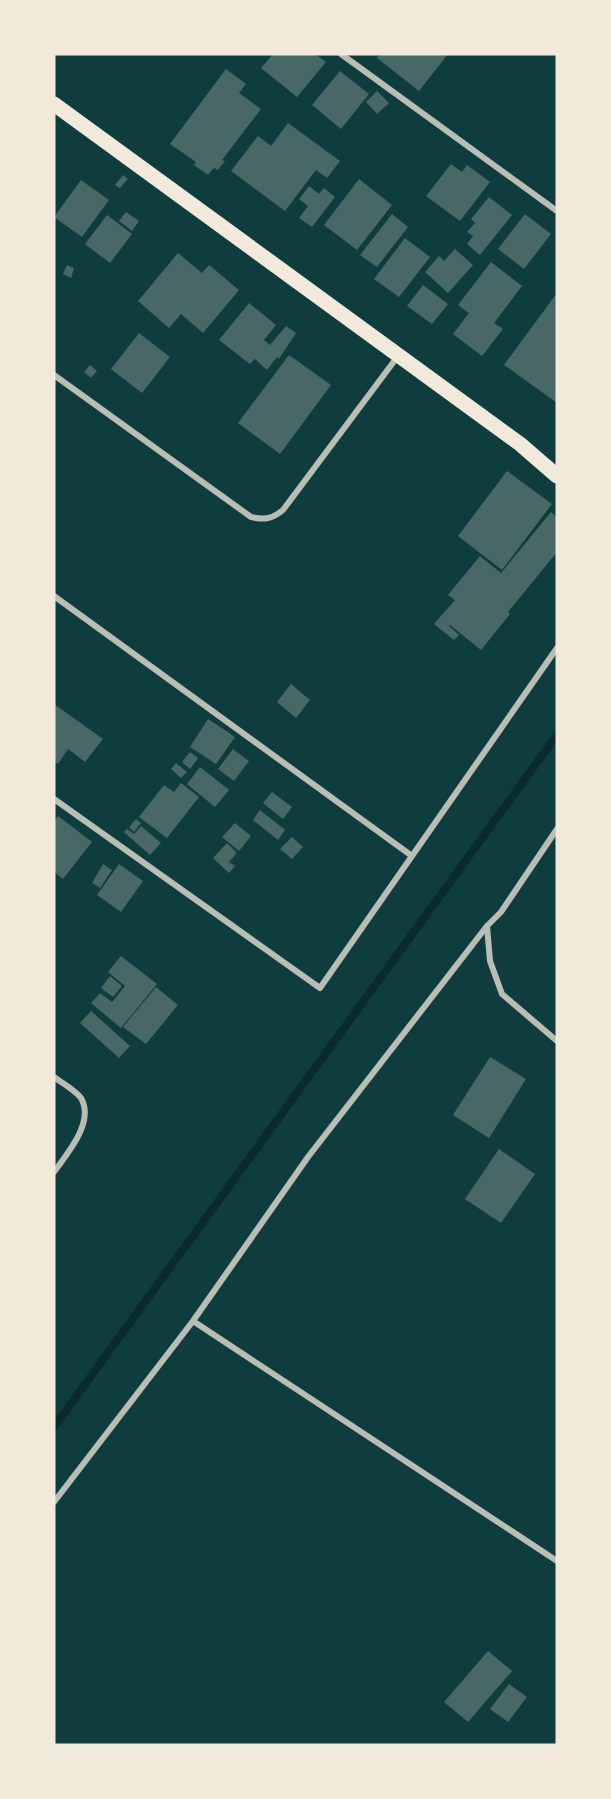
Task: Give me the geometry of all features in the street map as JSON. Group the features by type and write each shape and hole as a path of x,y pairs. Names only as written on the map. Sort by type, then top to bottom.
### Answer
{"main road":[{"path":"54,104 520,444 557,476"}],"street":[{"path":"341,54 557,211"},
{"path":"54,375 251,517 264,520 275,517 283,510 398,355"},
{"path":"54,596 412,856"},
{"path":"54,799 320,988 557,648"},
{"path":"54,1502 193,1321 308,1157 487,926 501,912 557,829"},
{"path":"487,926 490,961 502,994 557,1041"},
{"path":"54,1077 81,1098 84,1112 76,1141 54,1172"},
{"path":"193,1321 557,1561"}],"building":[{"path":"273,54 315,54 326,62 297,97 261,68"},
{"path":"380,54 448,54 419,91 377,58"},
{"path":"226,69 246,84 239,93 261,109 222,160 225,161 218,170 214,168 208,175 194,165 196,162 170,144"},
{"path":"340,71 369,94 341,129 312,105"},
{"path":"377,91 389,103 377,114 366,102"},
{"path":"288,123 340,161 327,178 316,170 285,211 231,171 258,136 271,146"},
{"path":"451,164 462,172 467,165 490,182 460,221 426,196"},
{"path":"123,175 128,179 120,188 115,185"},
{"path":"359,179 392,205 357,250 324,225"},
{"path":"81,180 109,200 82,237 54,217"},
{"path":"309,186 319,194 324,188 335,197 312,227 299,218 308,206 299,199"},
{"path":"489,197 512,215 480,255 467,244 473,236 467,232 475,223 471,219"},
{"path":"126,212 139,221 132,231 119,221"},
{"path":"392,214 408,227 377,267 360,255"},
{"path":"525,214 551,234 524,269 498,249"},
{"path":"107,215 132,234 110,263 85,244"},
{"path":"405,238 430,257 399,297 374,279"},
{"path":"455,249 473,265 448,293 425,272 439,256 444,261"},
{"path":"178,253 202,273 209,265 239,290 203,333 181,314 169,328 138,301"},
{"path":"491,262 522,286 494,323 503,329 482,356 453,334 469,313 458,305"},
{"path":"67,265 74,268 71,278 63,274"},
{"path":"423,285 448,304 432,324 407,306"},
{"path":"557,293 557,403 504,365"},
{"path":"249,303 276,325 264,340 270,345 286,326 296,333 279,359 277,357 267,370 255,359 250,364 219,340"},
{"path":"139,333 170,357 142,393 111,369"},
{"path":"289,355 331,385 280,454 238,423"},
{"path":"90,365 97,371 91,378 84,372"},
{"path":"507,471 552,504 502,570 458,536"},
{"path":"551,512 557,517 557,552 508,612 510,614 481,650 450,625 459,635 454,640 434,624 455,600 448,595 480,556 501,573"},
{"path":"291,684 310,700 296,718 277,702"},
{"path":"54,704 103,739 85,762 68,749 58,764 54,761"},
{"path":"208,719 235,737 216,764 190,747"},
{"path":"233,749 249,761 234,781 218,769"},
{"path":"190,752 198,758 190,769 182,762"},
{"path":"176,763 187,772 181,778 171,769"},
{"path":"200,767 229,790 215,807 187,784"},
{"path":"181,783 199,797 167,838 139,817 164,785 174,792"},
{"path":"272,792 292,807 283,819 263,803"},
{"path":"260,810 285,830 278,840 253,820"},
{"path":"58,816 92,842 63,879 54,872 54,821"},
{"path":"136,819 141,823 134,832 129,827"},
{"path":"235,823 251,836 239,851 222,837"},
{"path":"141,826 161,843 150,855 124,832 127,829 134,834"},
{"path":"292,837 303,847 292,859 280,849"},
{"path":"227,843 237,853 229,862 235,866 229,873 213,858"},
{"path":"103,864 112,870 100,888 92,883"},
{"path":"119,864 143,881 121,912 97,895"},
{"path":"121,956 157,984 121,1028 91,1003 100,993 112,1002 125,986 108,972"},
{"path":"110,976 122,986 113,997 101,988"},
{"path":"156,987 178,1005 146,1044 123,1027"},
{"path":"91,1011 130,1046 119,1058 80,1023"},
{"path":"490,1057 526,1079 489,1138 453,1115"},
{"path":"499,1149 535,1174 501,1223 465,1199"},
{"path":"488,1651 512,1671 468,1722 444,1702"},
{"path":"509,1684 527,1697 508,1722 490,1709"}],"waterway":[{"path":"54,1427 557,735"}]}
